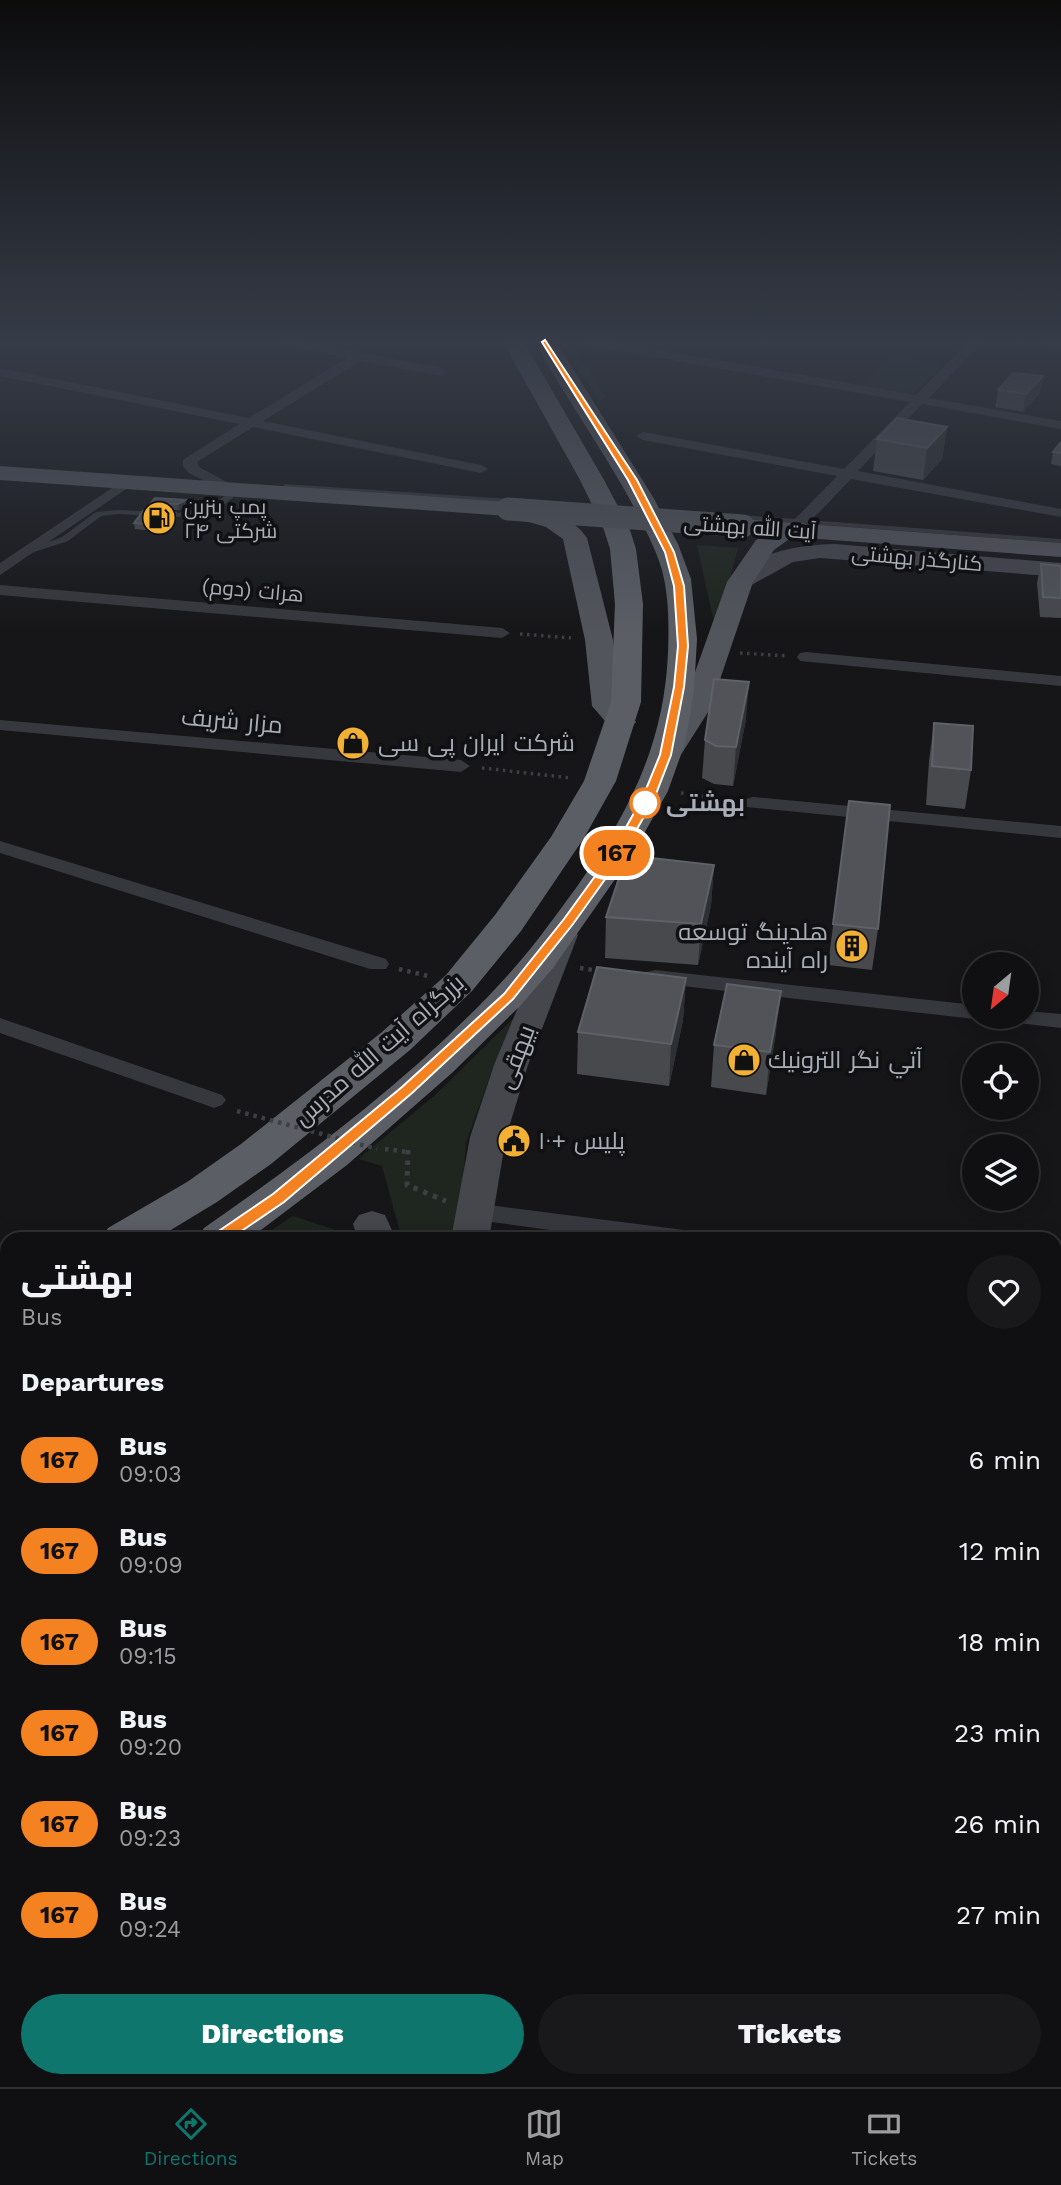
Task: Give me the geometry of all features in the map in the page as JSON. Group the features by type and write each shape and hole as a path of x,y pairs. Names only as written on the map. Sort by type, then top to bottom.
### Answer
{"highway":[{"name":"بزرگراه آیت الله مدرس","path":"135,1232 202,1192 257,1154 396,1041 459,983 508,923 567,838 600,781 626,702 629,604 623,549 616,527 569,439"},
{"name":"بزرگراه آیت الله مدرس","path":"229,1232 278,1198 407,1090 509,996 569,922 615,857 653,789 666,755 679,687 683,646 679,586 673,564 633,480 607,439"}],"main road":[{"name":"آیت الله بهشتی","path":"0,470 127,482 794,525 1061,550"},
{"path":"509,505 570,530 575,538 599,640 606,706 621,722"},
{"path":"666,755 696,709 740,582 765,545 794,525"},
{"path":"935,540 990,564"},
{"name":"کنارگذر بهشتی","path":"740,582 769,563 804,551 835,551 1061,570"},
{"name":"بیهقی","path":"471,1225 488,1137 511,1065 569,922"}],"street":[{"path":"223,439 190,460 190,466 227,487"},
{"path":"335,439 481,469"},
{"path":"661,439 1061,513"},
{"path":"794,525 881,439"},
{"path":"0,570 127,482"},
{"name":"هرات (دوم)","path":"0,590 502,633"},
{"path":"806,657 1061,681"},
{"name":"مزار شریف","path":"0,725 461,766"},
{"path":"753,803 1061,832"},
{"path":"0,847 378,964"},
{"path":"631,974 962,1011"},
{"path":"1040,1019 1061,1021"},
{"path":"0,1025 214,1100"},
{"path":"471,1225 578,1232"}],"lane":[{"path":"0,470 227,487 221,503 179,515 118,512 99,514 65,539 28,551"},
{"path":"794,525 1061,541"}],"path":[{"path":"502,633 599,640"},
{"path":"718,651 806,657"},
{"path":"461,766 600,781"},
{"path":"653,789 753,803"},
{"path":"378,964 459,983"},
{"path":"237,1111 377,1149 408,1150 407,1185 471,1225"}],"shaded area":[{"path":"697,545 738,548 718,624 714,622"},
{"path":"523,1009 492,1070 466,1143 459,1232 400,1232 382,1166 358,1159 434,1096"},
{"path":"293,1216 342,1232 269,1232"}],"building":[{"path":"879,439 935,439 927,448"},
{"path":"1061,442 1061,453 1053,452"},
{"path":"155,498 186,500 178,504 151,503"},
{"path":"143,511 175,513 165,525 134,523"},
{"path":"1041,564 1061,566 1061,598 1043,597"},
{"path":"714,679 749,682 736,747 716,746 705,740"},
{"path":"934,723 973,726 971,770 932,766"},
{"path":"849,801 890,805 878,929 833,924"},
{"path":"634,856 714,865 701,924 606,917 618,881"},
{"path":"597,967 686,978 671,1044 578,1032"},
{"path":"727,984 781,991 770,1052 714,1045"}],"bus line":[{"name":"167","path":"229,1232 278,1198 407,1090 509,996 569,922 615,857 653,789 666,755 679,687 683,646 679,586 669,552 633,480 607,439"}],"place":[{"name":"پمپ بنزین شرکتی ۲۴","path":"159,518"},
{"name":"شرکت ایران پی سی","path":"353,743"},
{"name":"بهشتی","path":"645,803"},
{"name":"هلدینگ توسعه راه آینده","path":"852,946"},
{"name":"آتي نگر الترونيك","path":"744,1060"},
{"name":"پلیس +۱٠","path":"514,1141"}]}
